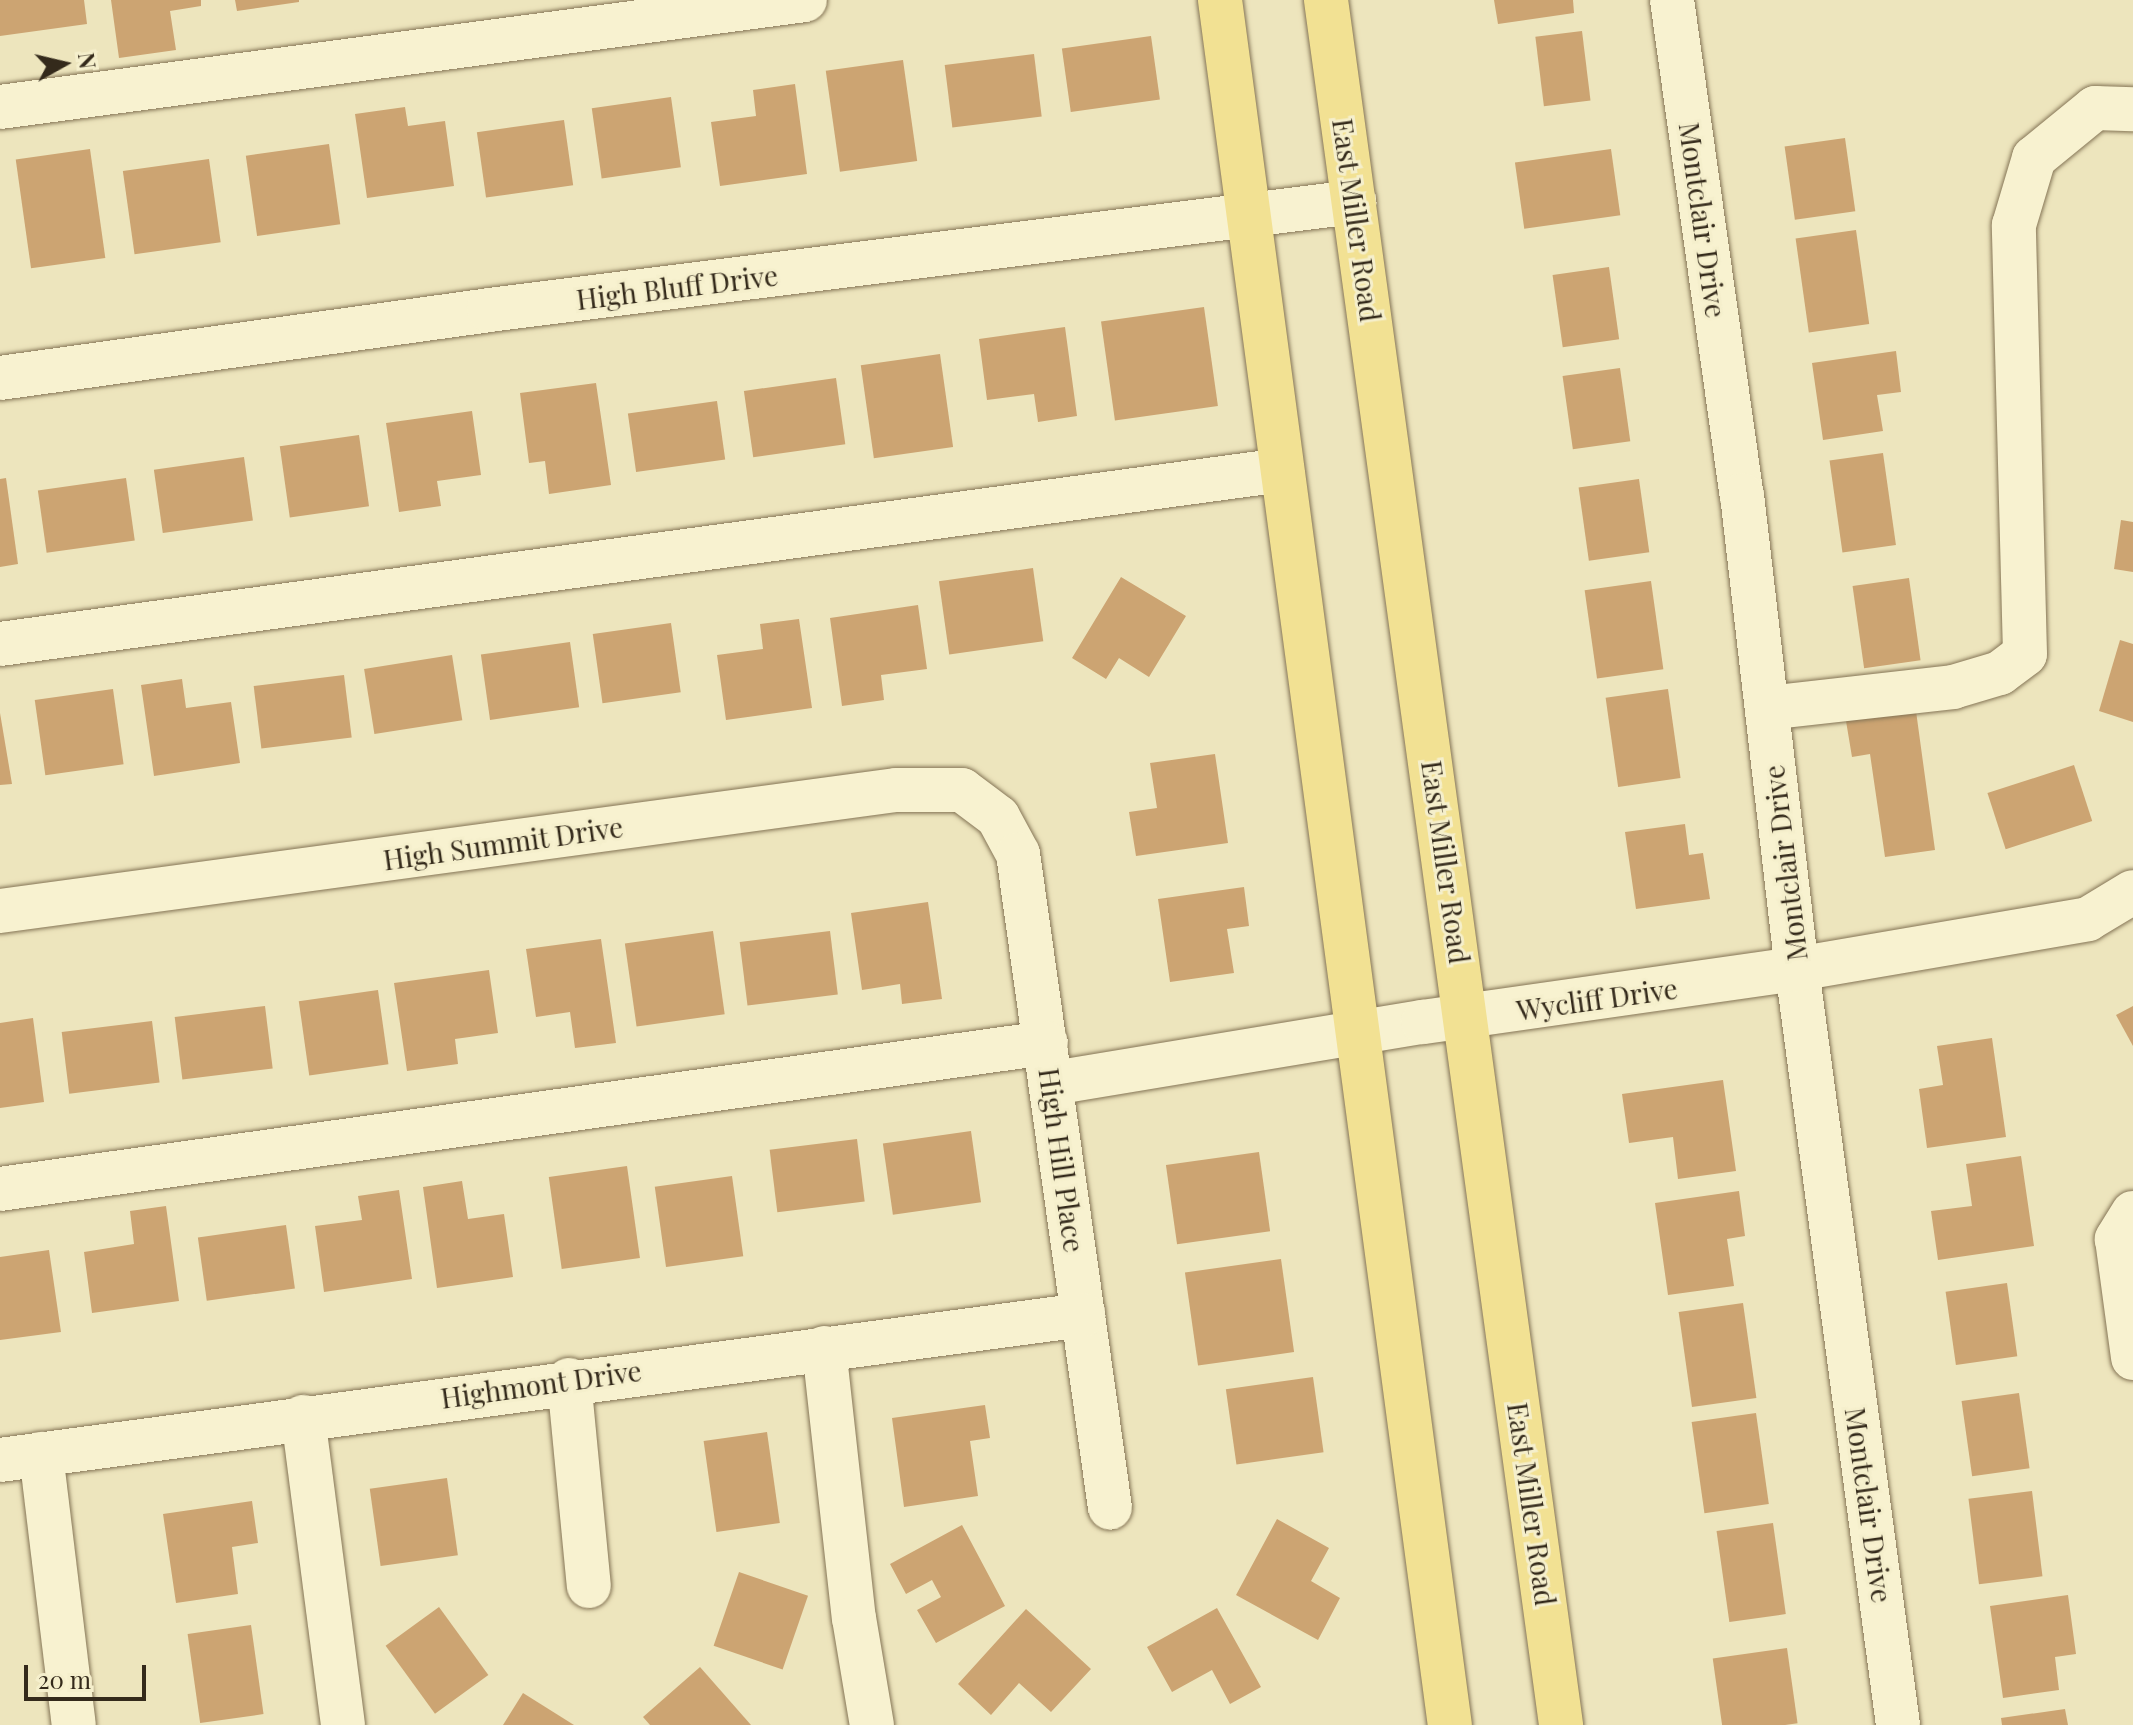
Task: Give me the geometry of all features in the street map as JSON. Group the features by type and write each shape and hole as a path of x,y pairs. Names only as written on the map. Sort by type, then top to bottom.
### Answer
{"main road":[{"path":"1220,0 1450,1725"},
{"name":"East Miller Road","path":"1326,0 1467,1017 1561,1725"}],"street":[{"path":"0,107 805,0"},
{"name":"Montclair Drive","path":"1672,0 1898,1725"},
{"path":"1767,708 1953,687 2000,673 2025,654 2014,225 2034,158 2095,108 2133,109"},
{"name":"High Bluff Drive","path":"0,378 489,310 1354,202"},
{"path":"0,644 1282,470"},
{"name":"High Summit Drive","path":"0,911 896,790 962,790 998,817"},
{"name":"High Hill Place","path":"998,817 1018,854 1050,1063 1110,1508"},
{"name":"Wycliff Drive","path":"0,1189 1050,1063 1357,1034 1797,969 2088,919 2133,892"},
{"path":"2133,1213 2117,1239 2133,1358"},
{"name":"Highmont Drive","path":"20,1457 569,1380 1083,1315"},
{"path":"824,1348 854,1618 872,1725"},
{"path":"569,1380 589,1586"},
{"path":"303,1417 343,1725"},
{"path":"20,1457 74,1725"}],"building":[{"path":"0,0 84,0 87,24 0,36"},
{"path":"111,0 201,0 201,6 170,11 176,50 119,58"},
{"path":"235,0 299,0 299,2 237,11"},
{"path":"1494,0 1573,0 1574,13 1498,24"},
{"path":"1582,31 1591,100 1544,106 1535,37"},
{"path":"1151,36 1160,99 1071,112 1062,49"},
{"path":"1034,54 1042,117 952,127 945,65"},
{"path":"903,60 917,161 840,172 826,71"},
{"path":"795,84 807,174 720,186 711,122 756,116 753,90"},
{"path":"671,97 681,167 602,178 592,108"},
{"path":"405,107 408,126 445,121 454,186 367,198 355,114"},
{"path":"564,120 573,185 486,198 477,132"},
{"path":"1845,138 1855,211 1795,220 1785,146"},
{"path":"329,144 340,224 257,236 246,156"},
{"path":"90,149 105,258 31,268 16,159"},
{"path":"1611,149 1620,215 1524,229 1515,162"},
{"path":"209,159 221,242 135,254 123,171"},
{"path":"1856,230 1869,324 1809,333 1796,238"},
{"path":"1609,267 1619,339 1563,347 1553,275"},
{"path":"1204,307 1218,406 1115,421 1101,321"},
{"path":"1065,327 1077,416 1038,422 1034,394 987,400 979,339"},
{"path":"1896,351 1901,392 1877,395 1883,431 1823,440 1812,363"},
{"path":"940,354 953,447 874,458 861,365"},
{"path":"1620,368 1630,441 1573,449 1563,376"},
{"path":"836,378 845,444 753,457 744,391"},
{"path":"596,383 611,485 549,494 545,461 529,463 520,393"},
{"path":"717,401 725,459 636,472 628,414"},
{"path":"472,411 481,475 437,481 441,506 399,512 386,423"},
{"path":"359,435 369,506 290,517 280,446"},
{"path":"1883,453 1896,545 1842,553 1830,461"},
{"path":"244,457 253,520 163,533 154,470"},
{"path":"6,478 18,564 0,567 0,479"},
{"path":"126,478 135,540 47,553 38,490"},
{"path":"1639,479 1649,552 1589,561 1579,487"},
{"path":"2121,520 2133,522 2133,572 2114,569"},
{"path":"1033,568 1043,641 949,655 939,581"},
{"path":"1121,577 1186,616 1149,677 1119,658 1106,679 1072,658"},
{"path":"1909,578 1921,660 1864,668 1853,586"},
{"path":"1651,581 1663,669 1597,678 1585,590"},
{"path":"918,605 927,669 881,675 884,700 842,706 830,618"},
{"path":"799,619 812,708 726,720 717,655 763,649 760,624"},
{"path":"671,623 681,692 603,703 593,634"},
{"path":"2120,640 2133,644 2133,722 2099,711"},
{"path":"570,642 579,707 490,720 481,655"},
{"path":"452,655 462,720 374,734 364,669"},
{"path":"344,675 352,738 261,749 254,686"},
{"path":"182,679 186,708 231,702 240,763 154,776 141,685"},
{"path":"113,689 124,764 45,775 35,700"},
{"path":"1668,689 1681,778 1618,787 1606,698"},
{"path":"1916,711 1935,850 1885,857 1870,754 1852,757 1846,721"},
{"path":"0,713 12,784 0,785"},
{"path":"1215,754 1228,843 1136,856 1129,812 1157,808 1150,763"},
{"path":"2074,765 2092,821 2006,849 1987,793"},
{"path":"1685,824 1689,855 1703,853 1710,899 1636,909 1625,832"},
{"path":"1244,887 1249,926 1227,929 1234,973 1170,982 1158,899"},
{"path":"928,902 942,999 902,1004 900,984 862,990 851,913"},
{"path":"713,931 725,1014 637,1027 625,943"},
{"path":"830,931 838,995 747,1006 740,942"},
{"path":"601,939 616,1043 575,1048 570,1012 536,1017 526,949"},
{"path":"489,970 498,1033 455,1039 458,1064 407,1071 394,983"},
{"path":"378,990 388,1064 309,1075 299,1001"},
{"path":"265,1006 273,1069 182,1080 175,1017"},
{"path":"2133,1006 2133,1046 2116,1015"},
{"path":"33,1018 44,1102 0,1108 0,1023"},
{"path":"152,1021 160,1083 69,1094 62,1032"},
{"path":"1992,1038 2006,1137 1927,1148 1919,1089 1943,1085 1937,1046"},
{"path":"1723,1080 1736,1171 1678,1179 1673,1137 1629,1143 1622,1094"},
{"path":"971,1131 981,1202 893,1215 883,1143"},
{"path":"857,1139 865,1202 777,1212 770,1150"},
{"path":"1259,1152 1270,1231 1177,1244 1166,1165"},
{"path":"2021,1156 2034,1246 1938,1260 1931,1211 1972,1206 1966,1164"},
{"path":"627,1166 640,1258 562,1269 549,1177"},
{"path":"732,1176 743,1256 666,1267 655,1187"},
{"path":"462,1181 468,1219 504,1214 513,1277 437,1288 423,1187"},
{"path":"399,1190 412,1279 324,1292 315,1226 362,1220 358,1196"},
{"path":"1739,1191 1745,1236 1727,1239 1734,1286 1668,1295 1655,1203"},
{"path":"166,1206 179,1301 92,1313 84,1252 134,1244 130,1211"},
{"path":"286,1225 295,1288 207,1301 198,1237"},
{"path":"49,1250 61,1332 0,1340 0,1257"},
{"path":"1281,1259 1294,1352 1198,1366 1185,1272"},
{"path":"2007,1283 2017,1356 1956,1365 1946,1292"},
{"path":"1743,1303 1756,1398 1692,1407 1679,1312"},
{"path":"1313,1377 1324,1452 1236,1465 1226,1389"},
{"path":"2019,1393 2030,1468 1972,1476 1962,1401"},
{"path":"985,1405 990,1438 970,1441 978,1496 904,1507 892,1418"},
{"path":"1756,1413 1769,1504 1704,1513 1692,1422"},
{"path":"767,1432 780,1523 716,1532 704,1441"},
{"path":"447,1478 458,1555 381,1566 370,1489"},
{"path":"2032,1491 2042,1576 1979,1584 1968,1499"},
{"path":"252,1501 258,1543 232,1547 238,1594 176,1603 163,1514"},
{"path":"1277,1519 1329,1548 1311,1581 1340,1598 1318,1640 1236,1595"},
{"path":"1773,1523 1786,1614 1729,1622 1717,1531"},
{"path":"962,1525 1005,1606 936,1643 917,1610 941,1597 932,1580 906,1594 890,1564"},
{"path":"739,1572 808,1596 783,1670 714,1646"},
{"path":"2068,1595 2076,1654 2055,1657 2059,1690 2003,1698 1990,1606"},
{"path":"439,1607 488,1675 435,1714 386,1646"},
{"path":"1217,1608 1261,1687 1230,1704 1212,1670 1172,1692 1147,1647"},
{"path":"1026,1609 1091,1669 1051,1712 1019,1683 991,1715 958,1684"},
{"path":"251,1625 264,1714 200,1723 188,1634"},
{"path":"1787,1648 1798,1723 1722,1725 1713,1658"},
{"path":"700,1667 751,1725 650,1725 643,1717"},
{"path":"523,1693 574,1725 503,1725"},
{"path":"2065,1709 2068,1725 2002,1725 2001,1718"}]}
